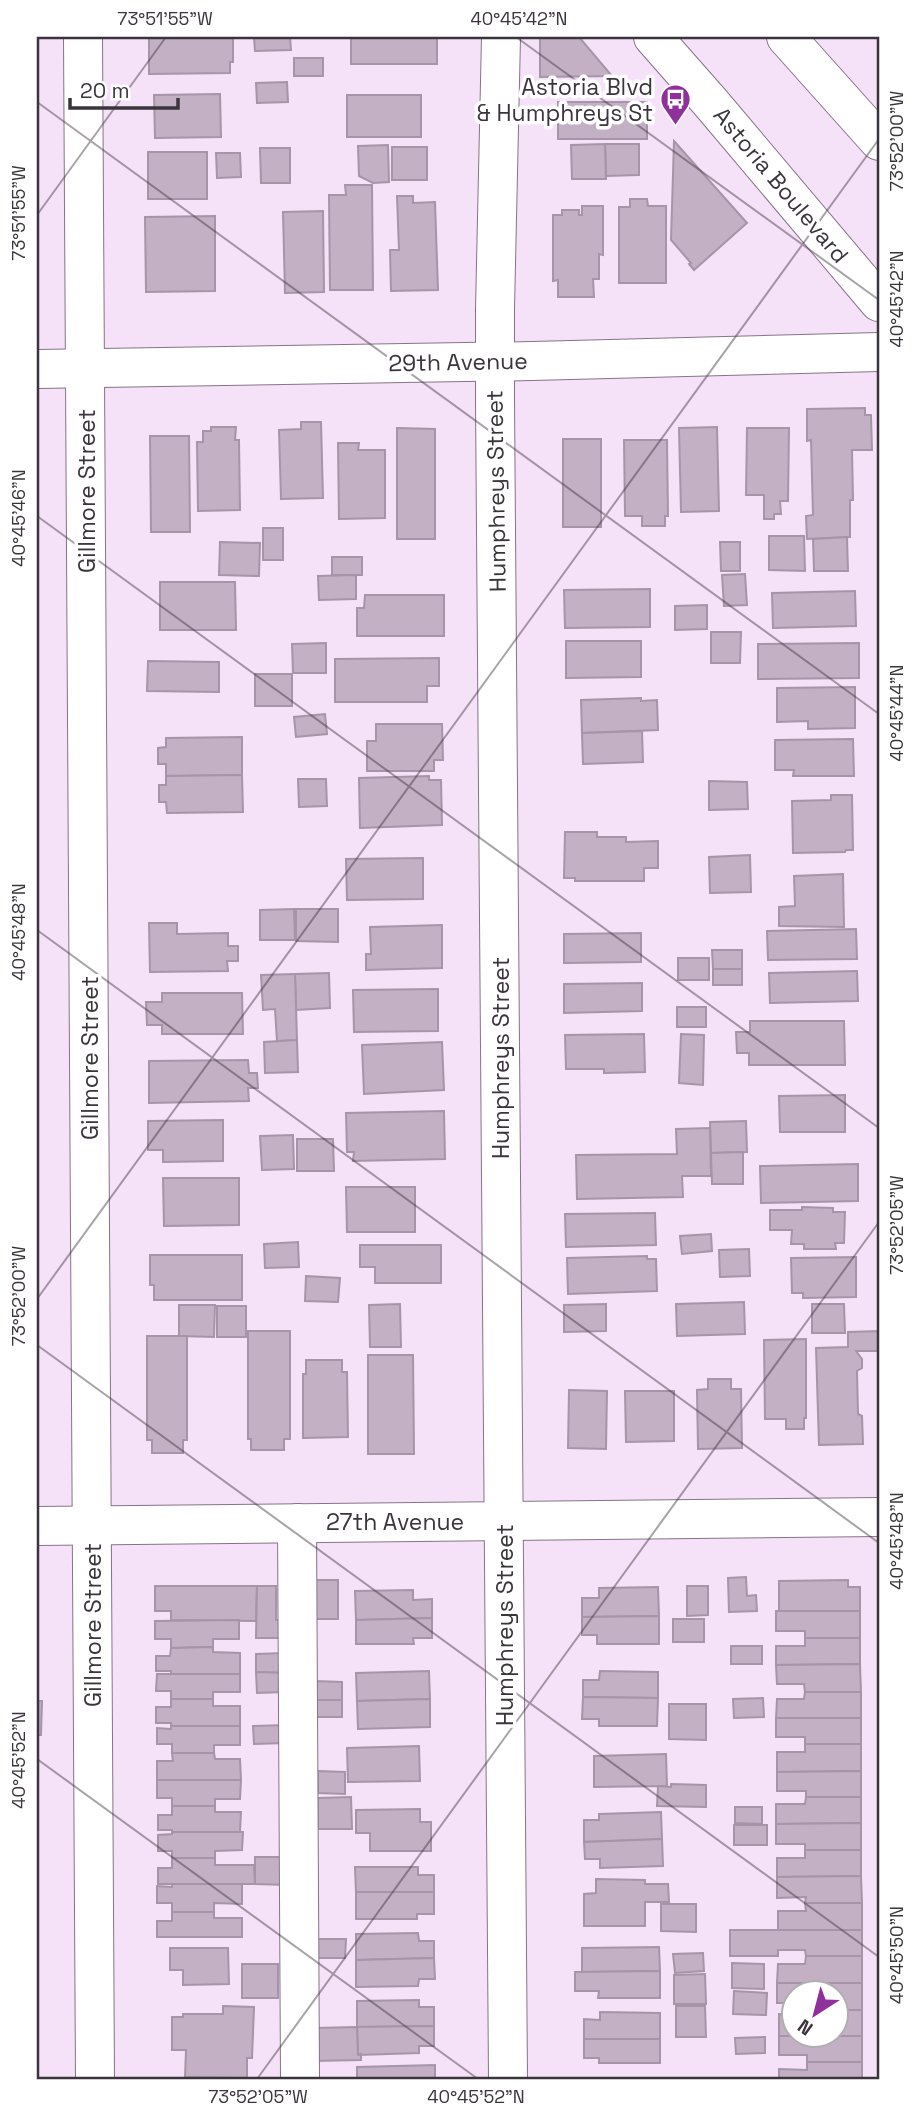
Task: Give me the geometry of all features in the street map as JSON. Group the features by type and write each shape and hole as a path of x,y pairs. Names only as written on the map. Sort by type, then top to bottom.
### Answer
{"street":[{"name":"Gillmore Street","path":"83,37 95,2079"},
{"name":"Humphreys Street","path":"500,37 495,361 508,2079"},
{"name":"Astoria Boulevard","path":"653,37 879,302"},
{"path":"786,37 879,141"},
{"name":"29th Avenue","path":"37,369 879,352"},
{"name":"27th Avenue","path":"37,1526 879,1517"},
{"path":"297,1523 300,2079"}],"building":[{"path":"149,37 233,37 230,73 149,74"},
{"path":"254,37 290,37 291,50 255,51"},
{"path":"351,37 437,37 437,64 351,64"},
{"path":"540,37 579,37 612,76 540,77"},
{"path":"294,58 323,58 323,76 294,76"},
{"path":"287,82 288,102 257,103 256,83"},
{"path":"220,94 221,137 155,138 154,95"},
{"path":"347,95 421,95 421,137 347,137"},
{"path":"558,102 647,102 647,139 558,139"},
{"path":"674,141 747,223 694,270 671,240"},
{"path":"605,144 639,144 639,175 606,176"},
{"path":"605,144 606,179 572,179 571,145"},
{"path":"388,145 389,182 373,183 359,176 358,146"},
{"path":"392,147 427,147 427,180 392,180"},
{"path":"260,148 290,148 290,183 261,183"},
{"path":"148,152 207,152 207,199 148,199"},
{"path":"216,153 240,153 241,177 217,178"},
{"path":"345,185 372,185 373,290 330,290 329,195 346,195"},
{"path":"397,196 413,196 413,203 435,202 438,290 391,291 390,250 399,250"},
{"path":"630,199 647,199 648,206 666,206 666,283 619,283 619,207 630,207"},
{"path":"582,206 603,206 603,255 599,254 599,279 593,279 594,297 558,297 558,280 553,281 553,215 562,215 562,210 579,210 579,215 582,215"},
{"path":"323,211 324,292 285,293 283,212"},
{"path":"215,216 215,291 146,292 145,217"},
{"path":"865,408 865,415 871,415 872,450 852,450 853,500 850,500 850,537 807,539 806,516 813,515 811,440 807,441 807,409"},
{"path":"301,422 321,422 323,498 281,499 279,430 301,429"},
{"path":"211,427 236,427 235,440 239,440 240,510 198,511 197,442 203,442 203,431 211,431"},
{"path":"717,427 719,511 681,512 679,428"},
{"path":"397,428 435,429 435,539 397,539"},
{"path":"747,428 789,428 788,501 780,501 781,514 774,514 774,519 764,519 764,495 746,495"},
{"path":"150,436 189,436 190,532 151,532"},
{"path":"563,439 601,439 601,527 563,527"},
{"path":"624,440 667,440 668,516 665,516 665,526 642,526 642,516 625,516"},
{"path":"338,443 359,443 358,450 385,450 385,518 339,519"},
{"path":"263,528 283,528 283,560 263,560"},
{"path":"769,536 804,536 805,571 769,570"},
{"path":"847,537 848,571 814,571 813,539"},
{"path":"220,542 260,543 259,576 219,575"},
{"path":"720,542 740,542 740,571 721,571"},
{"path":"332,557 362,557 362,575 332,575"},
{"path":"745,574 747,605 724,606 722,575"},
{"path":"356,575 356,599 319,600 318,576"},
{"path":"160,582 235,582 236,630 160,630"},
{"path":"650,589 650,627 565,628 564,590"},
{"path":"855,591 856,626 773,628 772,593"},
{"path":"365,595 444,595 444,636 357,636 357,608 364,608"},
{"path":"707,605 707,629 675,630 675,606"},
{"path":"711,632 741,632 740,663 711,663"},
{"path":"566,641 641,641 641,677 566,678"},
{"path":"326,643 326,673 293,673 292,644"},
{"path":"859,643 859,678 758,679 758,644"},
{"path":"439,658 439,686 427,686 427,702 335,702 335,659"},
{"path":"148,661 219,662 219,692 147,691"},
{"path":"255,674 292,674 292,706 255,706"},
{"path":"855,687 855,728 808,729 808,721 777,722 777,688"},
{"path":"641,698 641,701 657,700 658,730 582,733 581,700"},
{"path":"325,714 327,734 296,737 294,717"},
{"path":"376,724 442,724 443,760 434,760 434,771 367,771 367,741 376,741"},
{"path":"642,731 643,762 583,764 582,733"},
{"path":"242,737 242,775 166,776 166,764 158,764 158,748 166,747 166,738"},
{"path":"853,739 854,776 793,776 794,770 775,770 775,740"},
{"path":"242,775 243,812 167,813 166,802 159,802 159,785 166,785 166,776"},
{"path":"429,776 429,780 441,780 442,825 360,828 359,778"},
{"path":"298,779 326,779 327,806 299,807"},
{"path":"709,781 747,782 748,809 709,810"},
{"path":"831,795 852,795 853,850 793,853 792,801 831,800"},
{"path":"565,832 597,832 597,837 626,837 626,842 658,841 658,868 644,868 644,881 575,881 575,878 564,878"},
{"path":"750,855 751,892 710,893 709,857"},
{"path":"423,858 423,899 347,900 346,859"},
{"path":"843,874 844,927 779,926 779,907 795,906 794,876"},
{"path":"294,909 295,940 260,940 260,910"},
{"path":"296,909 338,909 338,942 296,941"},
{"path":"149,923 177,923 177,934 228,933 228,946 238,946 238,961 227,961 228,971 150,972"},
{"path":"442,925 442,968 366,970 366,954 371,954 370,927"},
{"path":"856,929 857,959 768,960 767,931"},
{"path":"641,933 641,962 564,963 564,934"},
{"path":"712,950 742,950 742,969 713,969"},
{"path":"678,958 709,958 709,980 678,980"},
{"path":"713,969 742,969 742,985 713,985"},
{"path":"857,971 858,1001 770,1003 769,973"},
{"path":"329,973 330,1008 296,1010 295,974"},
{"path":"295,974 297,1040 277,1041 275,1009 263,1010 261,975"},
{"path":"642,983 642,1011 564,1013 564,984"},
{"path":"438,989 438,1031 354,1032 353,990"},
{"path":"162,993 242,993 243,1034 162,1034 162,1025 147,1025 146,1002 162,1002"},
{"path":"677,1007 706,1007 706,1027 677,1027"},
{"path":"750,1021 844,1021 845,1065 749,1065 749,1053 737,1053 736,1032 750,1032"},
{"path":"644,1034 645,1072 604,1073 604,1069 566,1069 565,1035"},
{"path":"681,1034 704,1035 703,1085 679,1083"},
{"path":"297,1040 298,1072 265,1073 264,1042"},
{"path":"442,1042 444,1090 364,1094 362,1045"},
{"path":"248,1060 249,1073 257,1073 258,1088 248,1088 249,1101 149,1103 149,1061"},
{"path":"845,1095 845,1132 780,1132 779,1096"},
{"path":"444,1111 445,1159 353,1161 354,1152 347,1152 346,1113"},
{"path":"223,1120 223,1161 163,1162 163,1150 148,1150 148,1121"},
{"path":"746,1121 747,1152 711,1153 710,1122"},
{"path":"710,1128 711,1176 682,1176 683,1197 577,1199 576,1155 677,1154 676,1129"},
{"path":"293,1135 294,1169 262,1170 260,1136"},
{"path":"297,1139 333,1139 334,1171 297,1171"},
{"path":"743,1152 743,1184 712,1184 711,1153"},
{"path":"858,1164 858,1201 761,1203 760,1166"},
{"path":"163,1178 239,1178 239,1225 164,1226"},
{"path":"346,1187 415,1187 415,1232 347,1232"},
{"path":"802,1207 833,1208 833,1212 845,1212 844,1243 835,1243 836,1249 804,1249 804,1244 791,1244 792,1230 770,1230 770,1210 802,1210"},
{"path":"655,1213 656,1245 566,1247 565,1214"},
{"path":"711,1234 712,1251 682,1254 680,1236"},
{"path":"298,1242 299,1267 265,1268 264,1244"},
{"path":"360,1245 441,1245 441,1283 375,1283 375,1267 360,1267"},
{"path":"749,1249 750,1276 720,1277 719,1250"},
{"path":"150,1255 242,1255 242,1300 154,1300 154,1285 150,1285"},
{"path":"647,1256 647,1259 656,1259 657,1291 568,1294 567,1258"},
{"path":"856,1257 856,1297 803,1298 803,1293 792,1293 791,1258"},
{"path":"306,1276 340,1278 338,1302 305,1301"},
{"path":"744,1302 745,1334 677,1336 676,1304"},
{"path":"400,1304 401,1347 370,1347 369,1305"},
{"path":"606,1304 606,1331 564,1332 564,1305"},
{"path":"812,1304 844,1304 845,1333 812,1333"},
{"path":"179,1305 215,1305 214,1337 179,1336"},
{"path":"217,1306 246,1306 246,1337 217,1337"},
{"path":"248,1331 290,1331 290,1439 284,1439 284,1450 251,1450 251,1439 248,1439"},
{"path":"879,1331 879,1351 856,1351 862,1359 862,1368 857,1371 858,1414 862,1416 863,1444 819,1445 816,1348 848,1347 848,1332"},
{"path":"147,1336 187,1336 187,1440 183,1440 183,1453 152,1453 152,1440 147,1440"},
{"path":"806,1339 804,1429 786,1429 786,1419 765,1419 764,1340"},
{"path":"368,1355 413,1355 414,1454 368,1454"},
{"path":"306,1360 342,1360 342,1372 347,1372 348,1437 303,1438 303,1374 306,1374"},
{"path":"708,1379 731,1379 731,1389 741,1389 742,1448 698,1449 697,1390 708,1389"},
{"path":"569,1390 607,1391 606,1449 568,1448"},
{"path":"625,1391 674,1391 674,1441 626,1442"},
{"path":"746,1577 747,1596 756,1595 757,1611 729,1612 728,1578"},
{"path":"307,1580 338,1580 338,1619 308,1619"},
{"path":"848,1580 848,1587 860,1587 860,1611 779,1611 779,1581"},
{"path":"155,1586 257,1586 256,1621 171,1620 171,1611 155,1611"},
{"path":"257,1586 276,1586 276,1620 287,1620 282,1638 256,1638"},
{"path":"687,1586 708,1586 708,1615 687,1616"},
{"path":"658,1587 659,1616 582,1617 582,1598 599,1598 599,1588"},
{"path":"413,1590 413,1600 432,1599 432,1618 356,1620 355,1591"},
{"path":"776,1611 860,1611 860,1638 805,1638 805,1631 776,1631"},
{"path":"659,1616 659,1644 597,1644 597,1635 582,1635 582,1617"},
{"path":"432,1618 432,1638 413,1638 414,1644 356,1644 356,1620"},
{"path":"673,1619 704,1619 704,1642 673,1642"},
{"path":"239,1620 239,1639 213,1639 213,1647 171,1648 171,1639 155,1639 155,1621"},
{"path":"805,1638 860,1638 860,1664 776,1665 776,1646 805,1646"},
{"path":"731,1646 762,1646 762,1664 731,1664"},
{"path":"213,1647 213,1652 240,1653 240,1674 171,1674 171,1671 156,1671 156,1656 170,1656 171,1648"},
{"path":"285,1653 285,1673 256,1672 256,1654"},
{"path":"860,1664 861,1692 805,1692 804,1684 777,1684 776,1665"},
{"path":"429,1671 430,1699 357,1701 356,1673"},
{"path":"600,1671 658,1672 658,1698 583,1697 583,1680 599,1680"},
{"path":"256,1672 285,1673 285,1692 257,1693"},
{"path":"157,1674 240,1674 240,1692 213,1692 213,1699 171,1699 171,1691 156,1691"},
{"path":"314,1681 342,1682 342,1700 314,1700"},
{"path":"805,1692 861,1692 861,1718 776,1718 777,1699 804,1699"},
{"path":"583,1697 658,1698 657,1726 599,1726 599,1719 582,1719"},
{"path":"763,1698 764,1717 734,1718 733,1699"},
{"path":"171,1699 213,1699 213,1706 240,1706 240,1726 171,1726 171,1723 156,1723 156,1707 171,1707"},
{"path":"430,1699 430,1727 358,1729 357,1701"},
{"path":"314,1700 342,1700 342,1717 313,1717"},
{"path":"37,1701 42,1701 41,1735 37,1735"},
{"path":"669,1704 706,1704 706,1740 669,1739"},
{"path":"776,1718 861,1718 861,1744 805,1744 805,1737 776,1737"},
{"path":"285,1725 285,1743 254,1744 253,1726"},
{"path":"171,1726 240,1726 240,1745 214,1745 214,1753 172,1753 172,1744 157,1744 157,1728 171,1729"},
{"path":"805,1744 861,1744 861,1771 777,1772 777,1752 805,1752"},
{"path":"419,1746 420,1781 348,1782 347,1748"},
{"path":"172,1753 214,1753 215,1759 240,1759 241,1780 157,1780 157,1761 173,1761"},
{"path":"666,1754 667,1786 594,1787 594,1756"},
{"path":"318,1771 345,1772 345,1794 318,1793"},
{"path":"861,1771 861,1797 806,1797 806,1791 777,1791 777,1772"},
{"path":"157,1780 241,1780 240,1799 215,1799 215,1806 172,1806 172,1798 157,1798"},
{"path":"671,1784 706,1785 706,1807 657,1806 658,1786 671,1787"},
{"path":"351,1797 352,1829 318,1829 318,1798"},
{"path":"806,1797 861,1797 861,1823 776,1824 776,1804 805,1804"},
{"path":"172,1806 215,1806 215,1812 241,1812 240,1832 158,1830 158,1815 172,1815"},
{"path":"735,1807 762,1807 762,1824 735,1823"},
{"path":"420,1809 420,1822 431,1822 431,1851 370,1851 370,1833 356,1833 356,1810"},
{"path":"661,1812 662,1839 584,1842 584,1820 599,1820 599,1814"},
{"path":"861,1823 861,1850 805,1850 805,1844 776,1844 776,1824"},
{"path":"734,1825 767,1825 767,1845 734,1845"},
{"path":"172,1832 243,1832 242,1850 215,1851 215,1858 172,1858 172,1851 158,1851 158,1835"},
{"path":"662,1839 663,1866 600,1868 600,1859 585,1859 584,1842"},
{"path":"805,1850 861,1850 861,1876 777,1877 777,1858 805,1858"},
{"path":"255,1857 289,1857 288,1885 255,1884"},
{"path":"172,1858 215,1858 215,1865 254,1865 255,1884 158,1884 158,1868 172,1868"},
{"path":"355,1867 418,1867 418,1875 434,1875 434,1892 356,1892"},
{"path":"861,1876 862,1903 805,1903 806,1897 777,1898 777,1877"},
{"path":"596,1879 645,1880 645,1884 668,1884 669,1902 645,1902 645,1926 584,1926 584,1894 596,1893"},
{"path":"172,1884 242,1884 242,1904 214,1903 214,1912 172,1912 172,1903 157,1903 157,1886 172,1887"},
{"path":"356,1892 434,1892 434,1914 417,1914 417,1919 356,1919"},
{"path":"805,1903 862,1903 862,1930 778,1930 778,1911 806,1911"},
{"path":"661,1904 696,1904 696,1932 661,1931"},
{"path":"172,1912 214,1912 214,1918 242,1918 242,1937 157,1937 157,1921 172,1921"},
{"path":"730,1930 862,1930 862,1956 806,1956 805,1950 778,1950 778,1956 730,1956"},
{"path":"418,1933 419,1941 434,1941 434,1958 356,1960 356,1934"},
{"path":"313,1939 346,1939 345,1958 313,1958"},
{"path":"659,1947 660,1971 582,1972 582,1948"},
{"path":"170,1948 228,1948 229,1984 183,1985 183,1970 170,1970"},
{"path":"703,1953 704,1971 675,1973 673,1954"},
{"path":"806,1956 862,1956 862,1983 850,1983 850,1980 780,1980 780,1983 777,1983 778,1964 805,1964"},
{"path":"434,1958 435,1979 419,1979 418,1986 356,1987 356,1960"},
{"path":"732,1963 764,1964 764,1989 732,1988"},
{"path":"242,1964 278,1964 278,1998 242,1998"},
{"path":"660,1971 660,1998 598,1998 599,1991 575,1991 575,1972"},
{"path":"705,1974 706,2004 674,2004 674,1975"},
{"path":"777,1983 780,1983 780,2003 777,2003"},
{"path":"850,1983 862,1983 862,2010 850,2010"},
{"path":"734,1991 767,1993 766,2015 733,2014"},
{"path":"419,2000 419,2007 434,2007 434,2026 357,2027 357,2001"},
{"path":"223,2006 254,2007 252,2058 247,2058 247,2078 185,2077 186,2050 172,2050 172,2017 183,2017 183,2014 223,2014"},
{"path":"676,2006 705,2006 706,2037 676,2037"},
{"path":"850,2010 862,2010 862,2036 850,2036"},
{"path":"600,2012 660,2013 660,2039 584,2039 584,2019 600,2020"},
{"path":"434,2026 434,2046 419,2046 419,2053 358,2055 357,2027"},
{"path":"357,2027 358,2055 361,2054 361,2060 314,2061 314,2028"},
{"path":"779,2036 780,2050 850,2050 850,2036 862,2036 862,2062 807,2062 807,2055 779,2055"},
{"path":"765,2037 765,2053 736,2054 735,2038"},
{"path":"584,2039 660,2039 660,2063 599,2063 599,2058 584,2058"},
{"path":"807,2062 862,2062 862,2079 779,2079 779,2069 807,2070"},
{"path":"435,2065 435,2079 357,2079 357,2067"}],"place":[{"name":"Astoria Blvd & Humphreys St","path":"676,127"}]}
